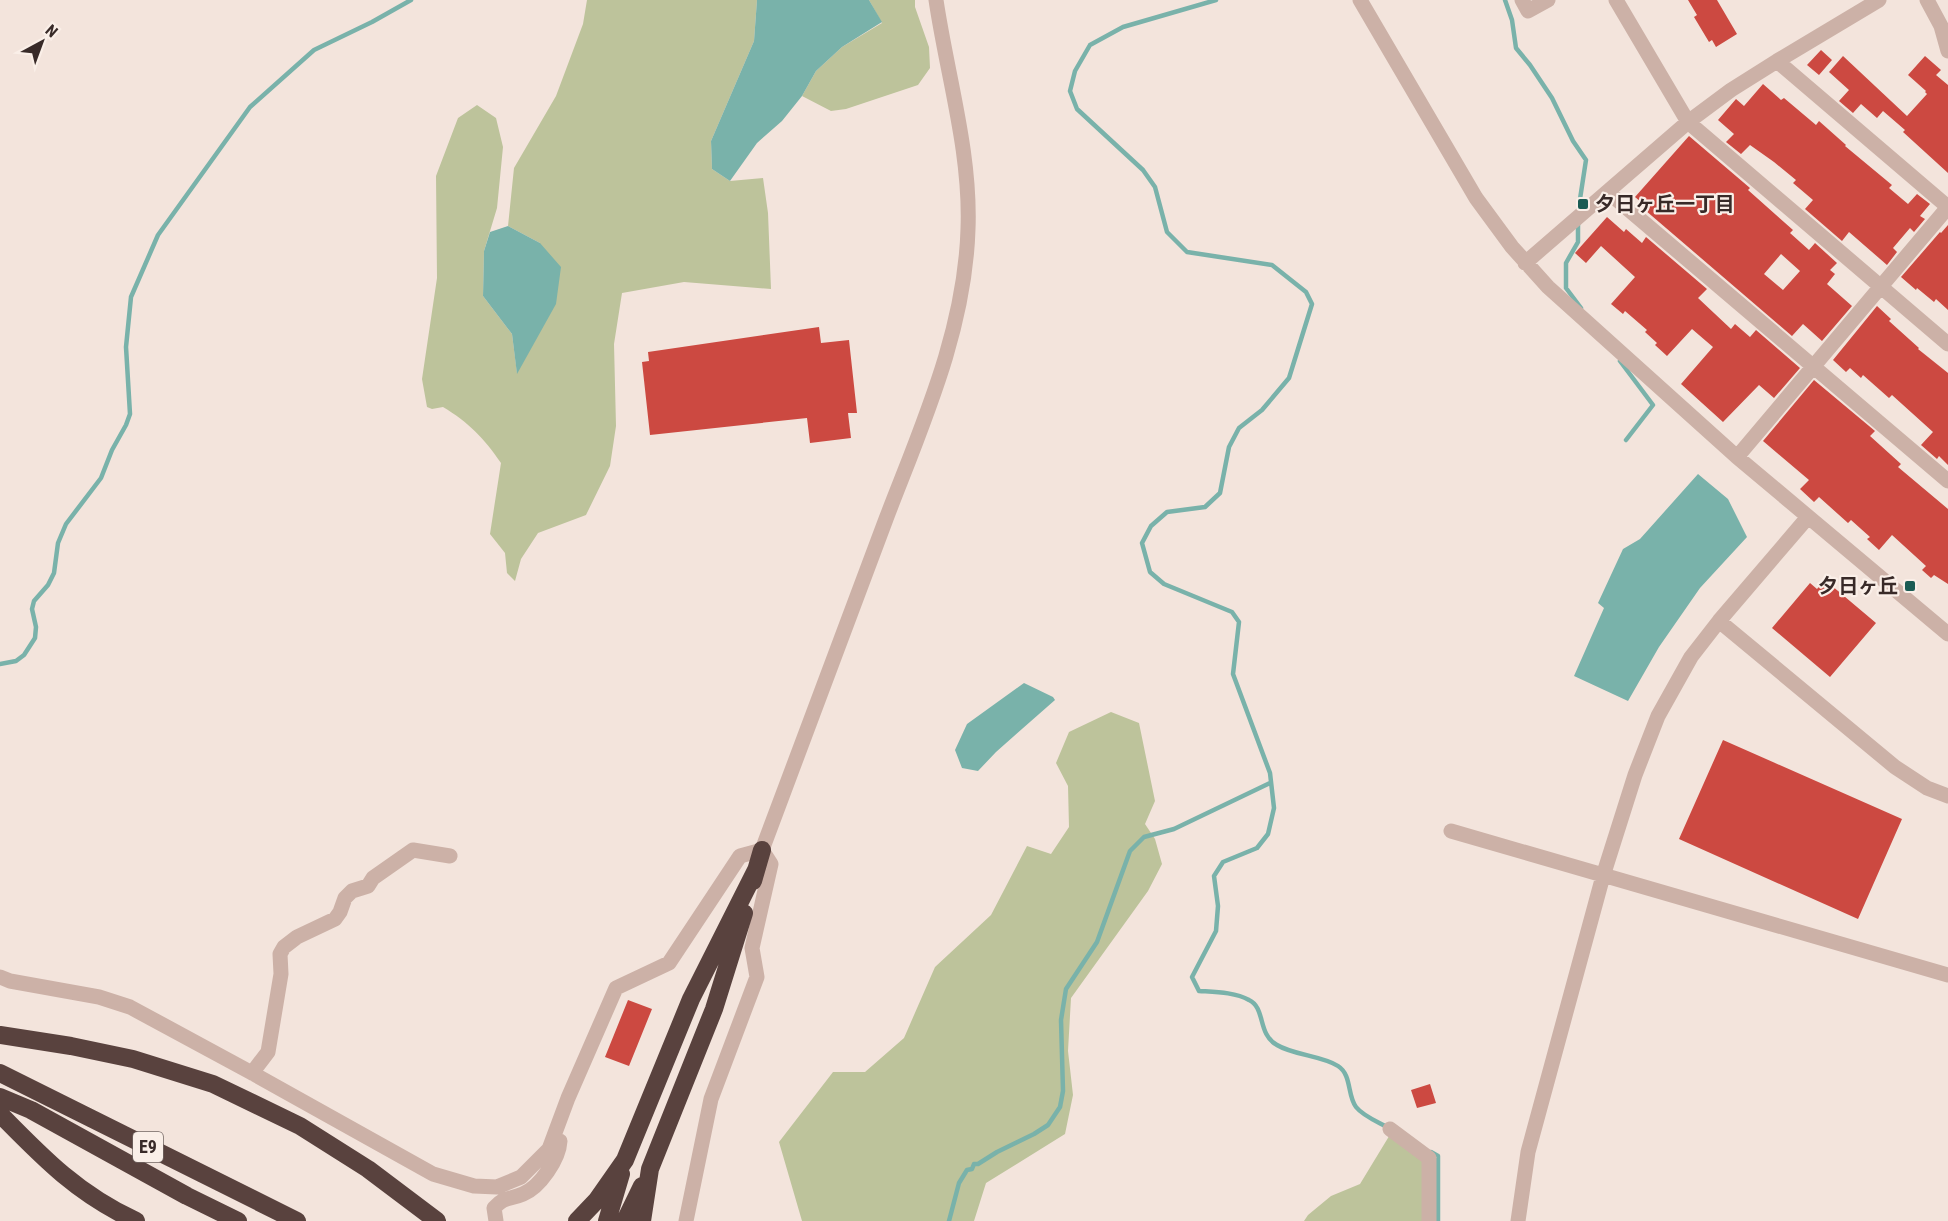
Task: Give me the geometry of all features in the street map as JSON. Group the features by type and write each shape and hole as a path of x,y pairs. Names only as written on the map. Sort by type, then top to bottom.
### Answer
{"highway":[{"path":"625,1221 650,1168 714,1010 762,850"},
{"path":"607,1221 626,1160 691,999 756,870"},
{"path":"0,1035 133,1059 213,1084 300,1126 368,1169 437,1221"},
{"name":"E9","path":"0,1073 297,1221"},
{"name":"E9","path":"0,1097 31,1110 187,1196 238,1221"},
{"path":"0,1114 53,1168 88,1195 136,1221"},
{"path":"577,1221 597,1200 626,1160"},
{"path":"642,1221 650,1168"}],"street":[{"path":"762,850 932,399 958,308 966,252 968,192 964,157 936,0"},
{"path":"1360,0 1476,198 1525,263 1548,287 1737,457 1948,634"},
{"path":"1522,0 1528,11 1548,0"},
{"path":"1616,0 1689,122 1948,344"},
{"path":"1927,0 1941,26 1948,51"},
{"path":"1525,263 1689,122 1731,90 1870,2"},
{"path":"1737,457 1948,207 1777,61"},
{"path":"1608,192 1948,481"},
{"path":"1518,1221 1528,1152 1603,876 1635,775 1658,716 1691,657 1808,517"},
{"path":"1719,621 1895,767 1927,788 1948,796"},
{"path":"1451,831 1948,975"},
{"path":"252,1073 268,1052 281,975 280,954 284,947 297,937 335,919 345,898 352,891 368,886 373,878 413,850 450,856"},
{"path":"0,977 10,981 99,997 130,1007 433,1174 474,1186 497,1186 521,1177 549,1149 616,988 669,963 740,856 762,850"},
{"path":"686,1221 711,1099 757,977 752,948 771,864 762,850"},
{"path":"496,1221 494,1208 503,1198 524,1194 542,1182 560,1148 561,1116"},
{"path":"1390,1129 1429,1158 1428,1221"}],"green space":[{"path":"587,0 757,0 754,41 711,141 712,169 730,181 763,178 768,213 771,289 684,282 622,293 614,344 616,426 610,466 586,515 538,533 521,559 515,581 507,573 505,553 490,534 501,463 482,438 468,425 443,407 432,409 427,407 422,379 437,278 436,176 458,118 477,105 496,118 503,147 497,208 484,251 483,296 512,334 517,373 540,243 508,226 514,168 556,96 583,24"},
{"path":"869,0 915,0 915,7 929,47 930,68 918,85 846,109 831,111 802,96 816,71 842,47 882,23"},
{"path":"1111,712 1139,723 1155,801 1145,824 1155,839 1162,864 1148,891 1071,998 1068,1051 1073,1095 1065,1134 986,1183 974,1221 802,1221 779,1142 833,1072 865,1072 904,1038 935,967 991,915 1027,846 1051,854 1069,827 1068,786 1056,763 1069,732"},
{"path":"1391,1133 1424,1158 1424,1221 1304,1221 1331,1196 1360,1184"}],"water":[{"path":"757,0 869,0 882,22 842,47 816,71 802,96 782,121 757,143 730,181 712,169 711,141 754,41"},
{"path":"508,226 540,243 561,267 556,304 517,374 512,334 483,296 484,251 490,232"},
{"path":"1698,474 1728,499 1747,537 1700,588 1659,647 1628,701 1574,676 1604,608 1598,603 1623,549 1640,539"},
{"path":"1024,683 1055,700 978,771 962,768 955,750 967,724"}],"building":[{"path":"1688,0 1717,0 1737,34 1716,47 1712,40 1709,42 1694,17 1697,15"},
{"path":"1821,50 1832,60 1819,75 1807,65"},
{"path":"1843,56 1907,116 1927,94 1908,75 1925,56 1941,70 1936,75 1948,85 1948,173 1883,111 1877,118 1861,104 1853,113 1839,101 1849,90 1829,72"},
{"path":"1763,84 1816,125 1819,121 1892,185 1889,188 1908,204 1917,194 1930,204 1920,216 1925,219 1914,232 1910,228 1893,248 1897,252 1887,265 1849,232 1842,241 1805,209 1813,200 1793,183 1796,180 1774,162 1750,145 1741,154 1726,142 1734,134 1718,120 1736,99 1744,106"},
{"path":"1689,136 1750,188 1748,190 1793,230 1790,233 1809,250 1815,243 1837,263 1830,270 1835,274 1827,284 1852,306 1822,341 1803,324 1792,336 1645,210 1647,207 1635,197","holes":["1781,254 1800,271 1783,290 1764,274"]},
{"path":"1607,217 1624,232 1626,229 1642,243 1646,237 1707,289 1698,298 1731,329 1735,324 1750,337 1756,330 1800,368 1774,398 1759,385 1723,422 1681,384 1713,347 1692,329 1667,356 1645,332 1647,330 1625,311 1623,314 1611,304 1635,277 1601,246 1586,263 1575,253"},
{"path":"1948,225 1948,310 1936,299 1934,302 1901,277"},
{"path":"1877,306 1918,349 1948,373 1948,465 1939,456 1937,459 1921,445 1933,432 1892,395 1889,398 1863,375 1861,378 1850,368 1846,372 1833,360"},
{"path":"819,327 821,343 849,340 857,413 848,413 851,438 810,443 807,418 650,435 642,362 649,361 648,352"},
{"path":"1814,380 1875,431 1870,436 1901,464 1898,467 1948,509 1948,584 1934,575 1931,578 1922,570 1926,566 1892,535 1879,550 1867,539 1870,537 1851,520 1848,523 1819,497 1814,502 1800,489 1809,480 1763,441"},
{"path":"1825,580 1876,623 1830,677 1772,628 1810,583 1817,589"},
{"path":"1723,740 1902,819 1858,919 1679,839"},
{"path":"628,1000 652,1009 629,1066 605,1057"},
{"path":"1430,1084 1436,1103 1417,1108 1411,1090"}],"waterway":[{"path":"0,664 16,661 24,655 35,638 36,627 32,609 34,601 48,585 54,573 58,543 66,524 101,478 112,450 126,425 130,414 126,347 131,297 158,235 250,107 314,50 411,0"},
{"path":"1216,0 1123,27 1090,45 1075,71 1070,91 1077,109 1143,170 1155,187 1167,232 1187,252 1272,265 1306,292 1312,304 1289,378 1262,410 1239,428 1229,447 1220,493 1205,507 1167,512 1151,526 1142,543 1150,572 1164,584 1232,612 1239,622 1233,674 1270,773 1274,808 1268,834 1257,848 1223,862 1214,876 1218,906 1216,931 1192,977 1199,991 1231,994 1249,1000 1258,1009 1267,1034 1277,1045 1338,1066 1345,1075 1356,1107 1387,1127"},
{"path":"1505,0 1512,20 1516,48 1552,98 1573,141 1586,160 1578,212"},
{"path":"1578,223 1578,242 1566,263 1566,288 1581,308"},
{"path":"1620,361 1653,405 1626,440"},
{"path":"949,1221 959,1183 967,1170 972,1169 974,1164 978,1164 1048,1125 1060,1107 1063,1091 1061,1020 1066,989 1097,942 1130,851 1144,837 1174,829 1270,783"},
{"path":"1431,1152 1438,1156 1438,1221"}],"place":[{"name":"夕日ヶ丘一丁目","path":"1583,204"},
{"name":"夕日ヶ丘","path":"1910,586"}]}
